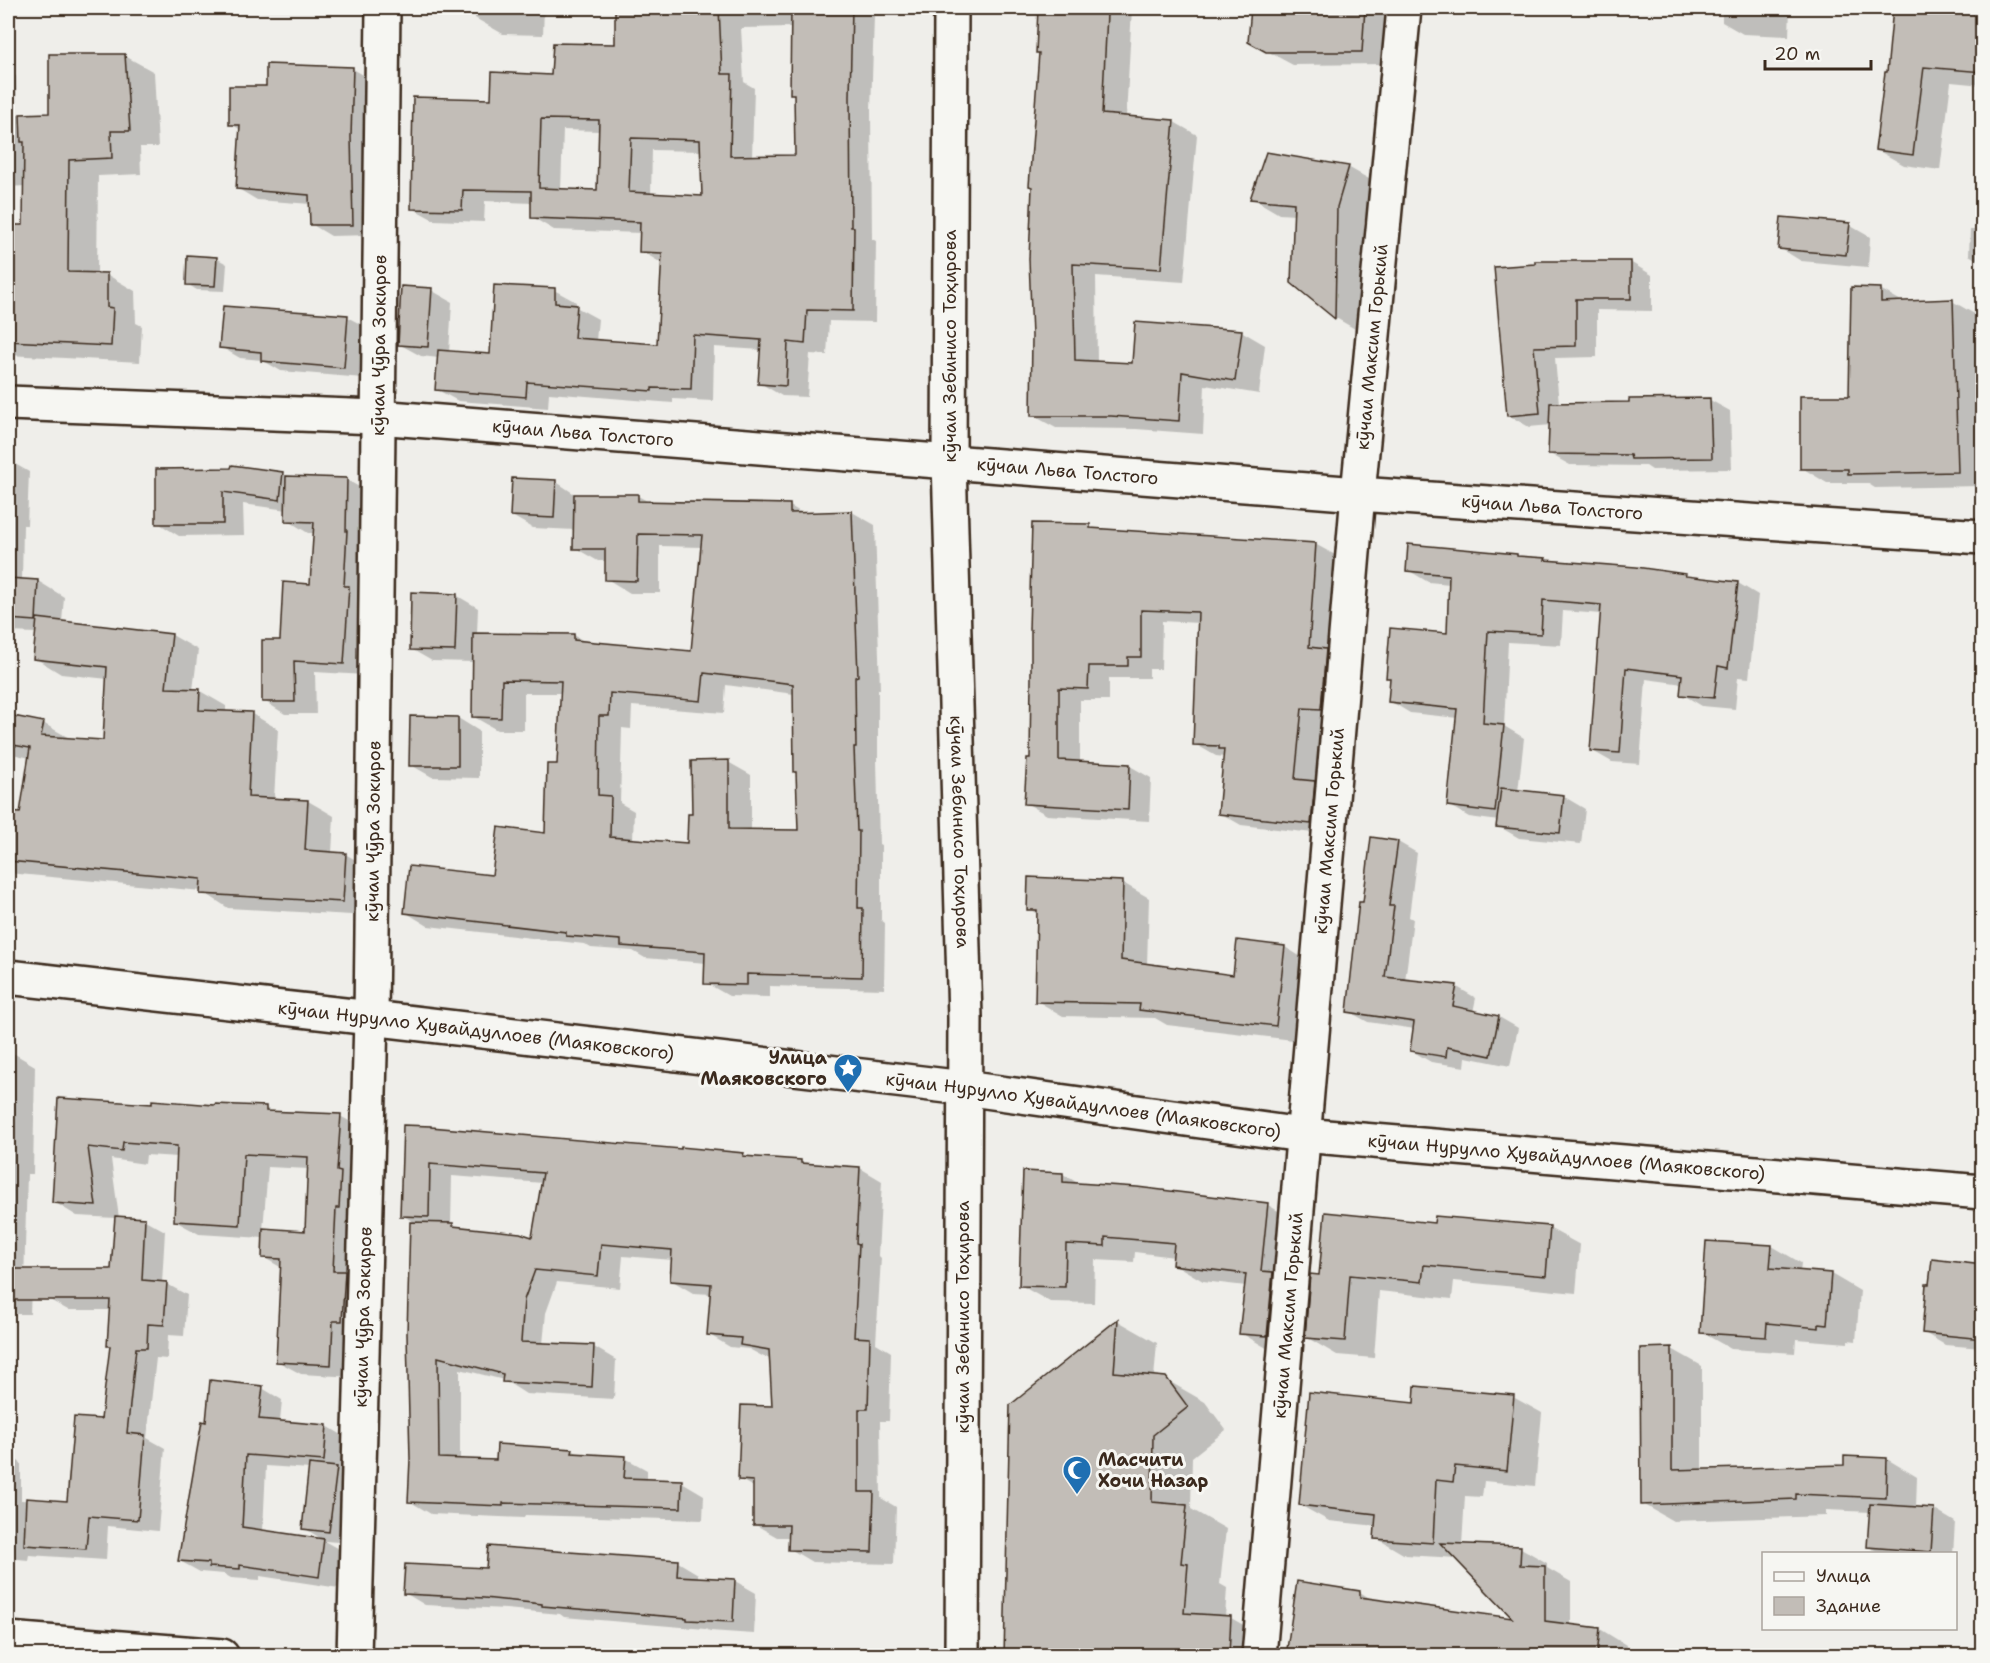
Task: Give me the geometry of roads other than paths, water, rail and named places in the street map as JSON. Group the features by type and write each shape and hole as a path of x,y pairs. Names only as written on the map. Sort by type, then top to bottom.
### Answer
{"street":[{"name":"кӯчаи Ҷӯра Зокиров","path":"354,1656 370,1018 383,8"},
{"name":"кӯчаи Зебинисо Тоҳирова","path":"951,8 949,461 965,1018 963,1656"},
{"name":"кӯчаи Максим Горький","path":"1259,1656 1358,494 1404,8"},
{"name":"кӯчаи Льва Толстого","path":"8,403 377,417 1358,494 1983,537"},
{"name":"кӯчаи Нурулло Ҳувайдуллоев (Маяковского)","path":"8,977 964,1088 1302,1135 1983,1192"},
{"path":"8,1639 222,1656"}],"place":[{"name":"Улица Маяковского","path":"848,1094"},
{"name":"Масчити Хочи Назар","path":"1077,1496"}]}
